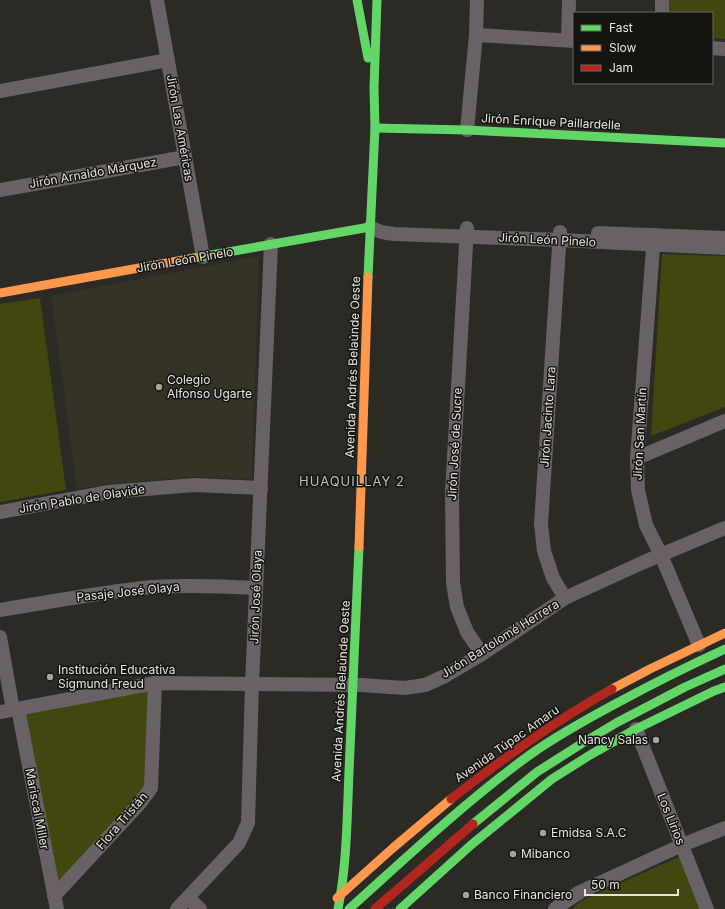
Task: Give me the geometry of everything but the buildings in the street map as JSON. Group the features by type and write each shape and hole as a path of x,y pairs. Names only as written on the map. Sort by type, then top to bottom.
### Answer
{"main road":[{"name":"Avenida Andrés Belaúnde Oeste","path":"357,0 374,88"},
{"name":"Avenida Andrés Belaúnde Oeste","path":"341,894 346,839 354,685 370,226 375,128 374,88 377,0"},
{"name":"Jirón Enrique Paillardelle","path":"375,128 467,130 725,143"},
{"name":"Jirón León Pinelo","path":"0,293 370,226"},
{"name":"Avenida Túpac Amaru","path":"335,906 341,894 420,824 509,755 542,732 606,692 725,633"},
{"name":"Avenida Túpac Amaru","path":"349,909 446,821 532,753 604,710 725,649"},
{"path":"374,909 487,812 537,772 616,723 685,687 725,669"},
{"path":"400,909 470,845 552,779 636,729 725,687"},
{"name":"Avenida Andrés Belaúnde Oeste","path":"334,877 346,839"}],"street":[{"name":"Jirón Las Américas","path":"157,0 203,256"},
{"path":"467,130 476,35 477,0"},
{"path":"476,35 571,40 570,0"},
{"path":"662,0 662,12"},
{"path":"713,48 725,49"},
{"path":"0,91 168,60"},
{"name":"Jirón Arnaldo Márquez","path":"0,190 186,157"},
{"name":"Jirón León Pinelo","path":"370,226 382,224 467,232 654,240 725,248"},
{"name":"Jirón José de Sucre","path":"467,232 452,493 453,583 457,606 467,632 482,654"},
{"name":"Jirón Jacinto Lara","path":"560,236 541,524 544,552 552,578 565,598"},
{"name":"Jirón León Pinelo","path":"654,240 725,238"},
{"name":"Jirón San Martín","path":"654,240 637,458 638,490 646,525 699,645"},
{"name":"Jirón José Olaya","path":"177,909 239,843 248,823 252,684 271,244"},
{"path":"637,458 725,421"},
{"name":"Jirón Pablo de Olavide","path":"0,512 109,492 194,485 260,488"},
{"name":"Jirón Bartolomé Herrera","path":"10,710 155,683 354,685 405,688 425,685 445,676 482,654 565,598 660,555 725,528"},
{"name":"Pasaje José Olaya","path":"0,610 152,587 202,585 256,588"},
{"name":"Mariscal Miller","path":"0,637 10,710 56,902"},
{"name":"Flora Tristán","path":"56,902 140,804 151,788 155,683"},
{"name":"Los Lirios","path":"636,729 707,909"},
{"path":"555,909 580,892 682,845 725,828"},
{"path":"188,898 200,909"}],"shaded area":[{"name":"Colegio Alfonso Ugarte","path":"259,256 252,479 191,477 112,484 77,489 51,296"}],"green space":[{"path":"668,0 725,0 725,39 713,38 713,12 667,12"},
{"path":"662,254 725,256 725,407 651,436"},
{"path":"40,298 66,490 0,502 0,304"},
{"path":"148,691 147,783 142,792 57,885 24,712"},
{"path":"681,856 701,909 572,909 580,902 598,893"}],"traffic: fast":[{"path":"357,0 368,58"},
{"path":"368,277 375,128 374,88 377,0"},
{"path":"375,128 467,130 725,143"},
{"path":"194,258 370,227"},
{"path":"338,909 346,841 359,547"},
{"path":"349,909 460,810 531,754 562,734 606,709 670,675 725,649"},
{"path":"473,824 537,772 581,744 616,723 685,687 725,669"},
{"path":"400,909 471,845 552,779 636,729 725,687"}],"traffic: slow":[{"path":"0,293 194,258"},
{"path":"359,547 368,277"},
{"path":"612,689 725,633"},
{"path":"337,898 451,799"}],"traffic: jam":[{"path":"451,799 529,741 612,689"},
{"path":"375,909 473,824"}],"place":[{"name":"Colegio Alfonso Ugarte","path":"159,387"},
{"name":"Institución Educativa Sigmund Freud","path":"50,677"},
{"name":"Nancy Salas","path":"656,740"},
{"name":"Emidsa S.A.C","path":"543,833"},
{"name":"Mibanco","path":"513,854"},
{"name":"Banco Financiero","path":"466,895"}],"district":[{"name":"HUAQUILLAY 2","path":"352,481"}]}
